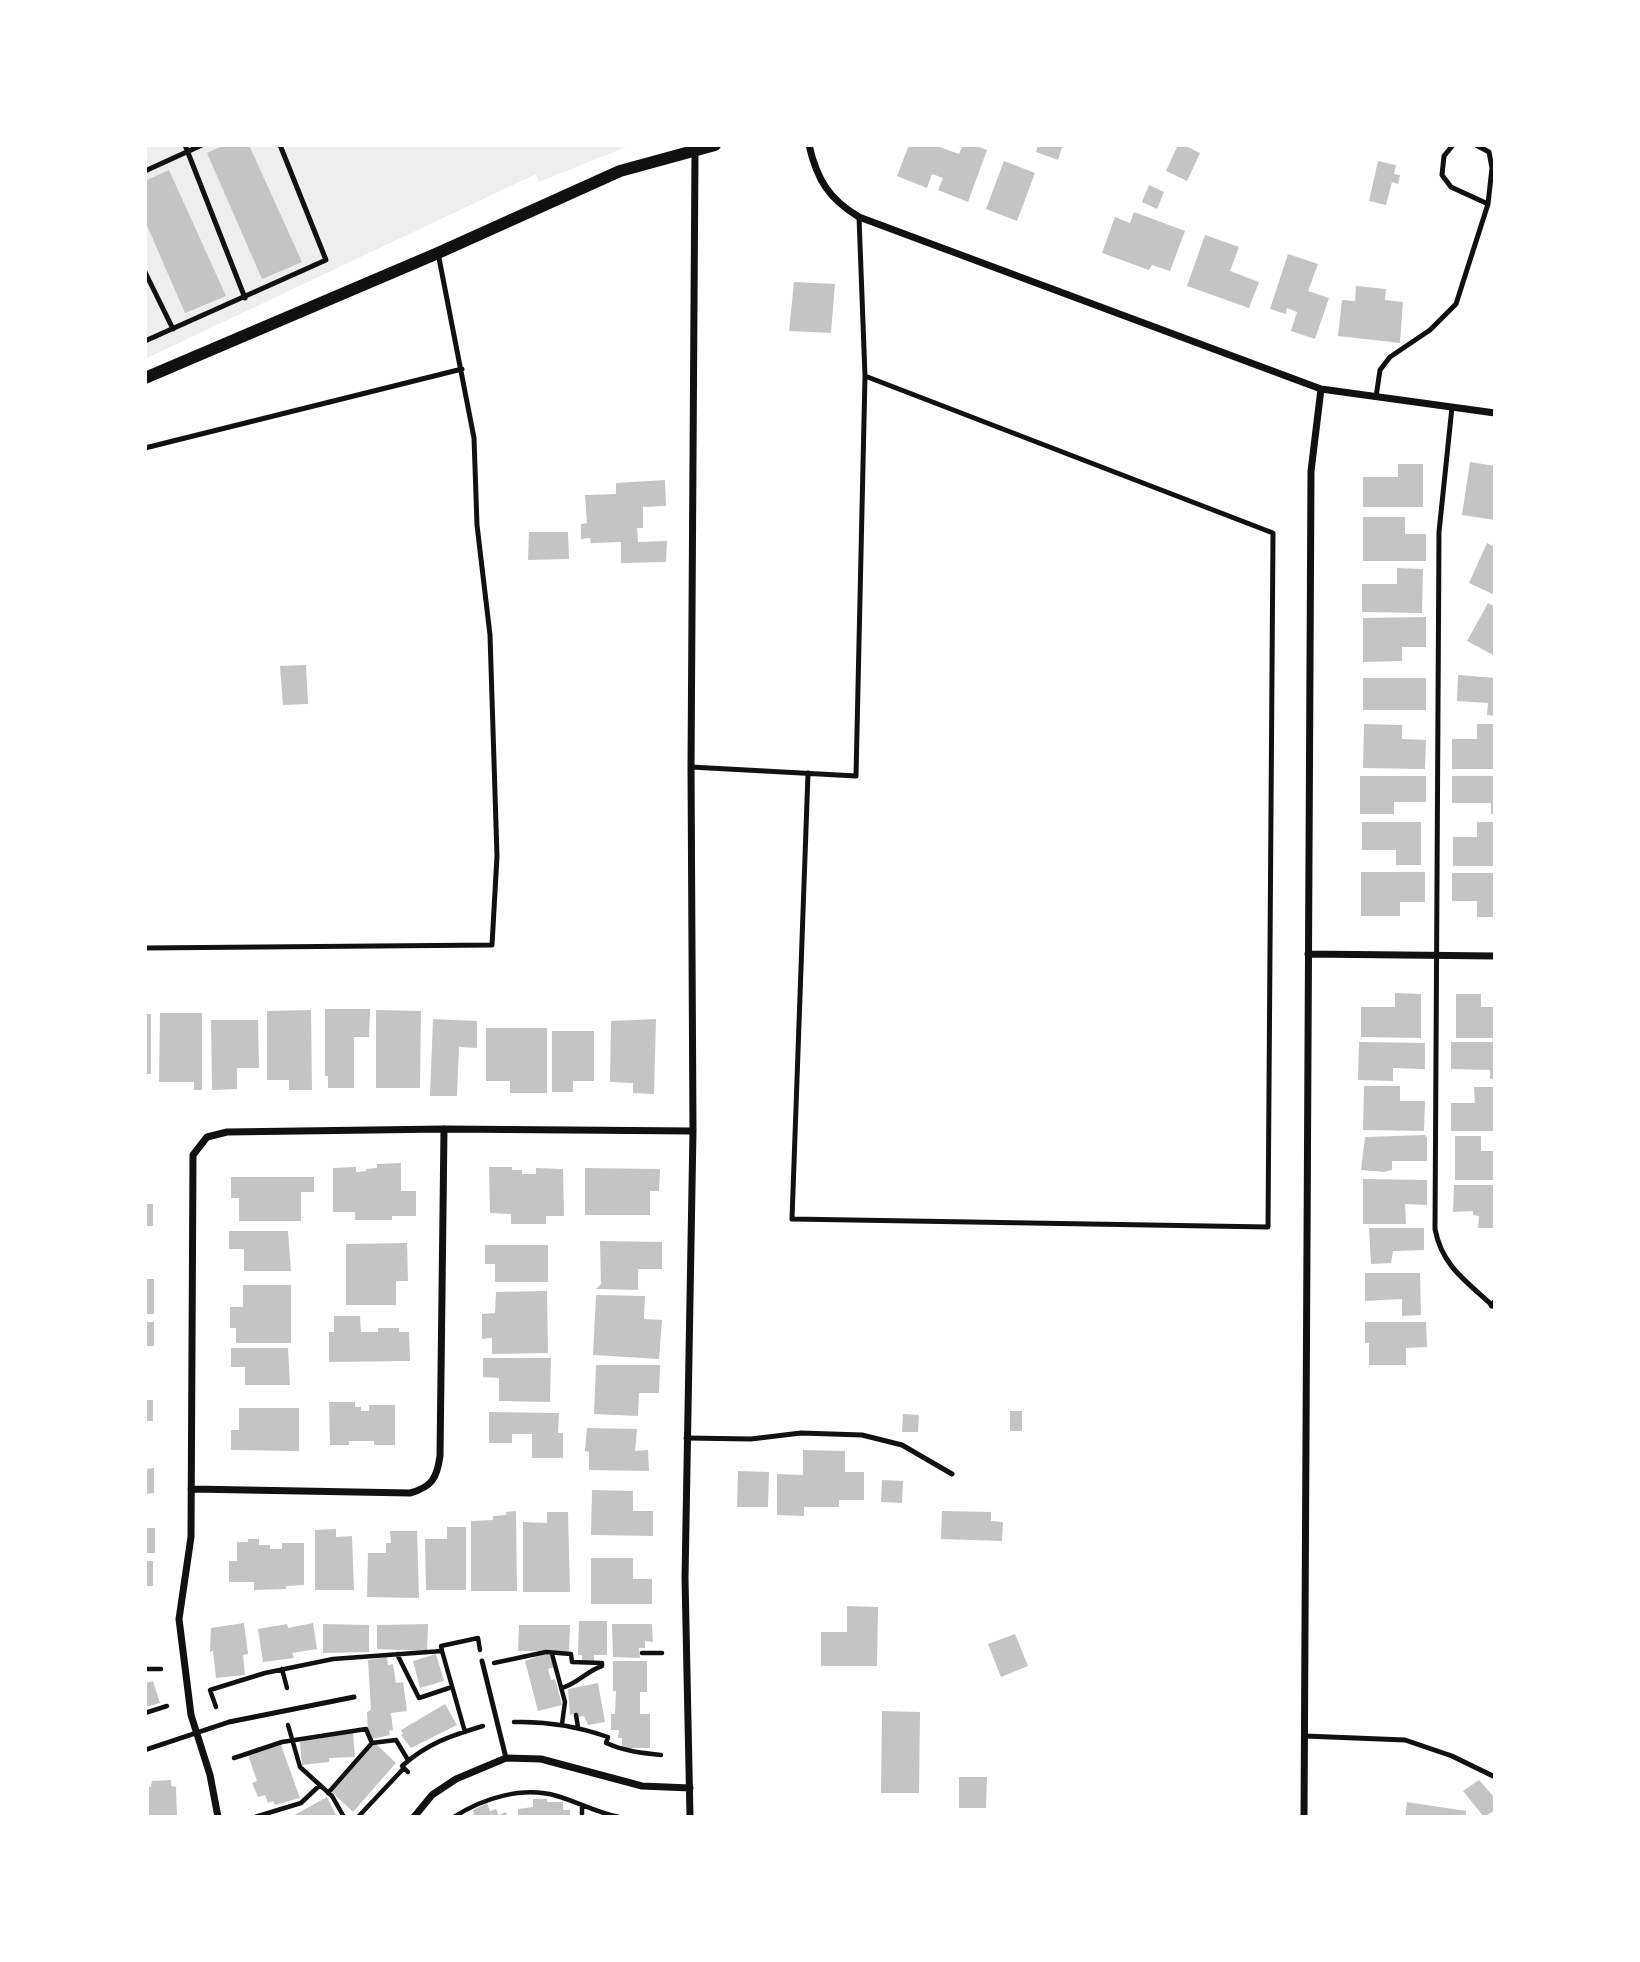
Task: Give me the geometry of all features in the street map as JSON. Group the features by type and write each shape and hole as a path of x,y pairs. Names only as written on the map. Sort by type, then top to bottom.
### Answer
{"street":[{"path":"145,378 438,253 620,171 715,145"},
{"path":"809,145 825,188 839,205 859,218 1321,389 1495,413"},
{"path":"690,1817 685,1578 693,1131 691,767 695,152"},
{"path":"1304,1817 1311,471 1321,389"},
{"path":"1308,954 1495,956"},
{"path":"218,1817 210,1775 191,1715 180,1619 191,1537 193,1155 207,1137 227,1132 444,1129 693,1131"},
{"path":"191,1489 410,1493 425,1489 437,1473 440,1456 444,1129"},
{"path":"414,1817 432,1795 456,1779 506,1758 541,1759 642,1786 690,1788"}],"lane":[{"path":"145,170 186,148 202,145"},
{"path":"145,341 326,260 280,145"},
{"path":"1453,145 1444,156 1442,175 1451,187 1488,204"},
{"path":"1376,397 1380,370 1390,357 1430,330 1456,304 1488,204 1492,168 1489,152 1476,145"},
{"path":"186,148 245,298"},
{"path":"691,767 856,776 865,376 859,218"},
{"path":"145,948 492,945 497,856 490,635 477,525 474,438 438,253"},
{"path":"145,272 173,329"},
{"path":"145,448 462,369"},
{"path":"808,773 792,1219 1268,1227 1273,533 865,376"},
{"path":"1452,407 1439,533 1435,1229 1439,1247 1450,1267 1493,1304"},
{"path":"686,1438 751,1439 801,1433 862,1435 902,1445 952,1474"},
{"path":"482,1661 506,1758"},
{"path":"145,1750 229,1722 354,1697"},
{"path":"1305,1735 1405,1740 1452,1756 1495,1777"}],"path":[{"path":"465,1732 441,1646 478,1638 482,1661"},
{"path":"216,1707 210,1690 282,1669 333,1659 442,1651"},
{"path":"514,1658 545,1652 571,1654 572,1662 602,1663 602,1666 591,1670 576,1683 562,1688"},
{"path":"642,1653 662,1653"},
{"path":"397,1654 419,1698 452,1687"},
{"path":"552,1654 565,1702 562,1724"},
{"path":"145,1669 161,1669"},
{"path":"282,1669 287,1689"},
{"path":"145,1713 167,1706"},
{"path":"576,1715 578,1727"},
{"path":"287,1721 300,1768 328,1793 344,1817"},
{"path":"514,1722 542,1721 578,1727 608,1737 606,1743 618,1748 634,1753 661,1755"},
{"path":"358,1817 406,1770 402,1766 420,1750 443,1738 483,1726"},
{"path":"234,1758 293,1740 366,1729 372,1743"},
{"path":"328,1793 372,1743 396,1740 408,1760"},
{"path":"255,1817 301,1803 320,1785"},
{"path":"454,1817 491,1798 524,1794 554,1795 615,1816"},
{"path":"582,1805 582,1817"}],"shaded area":[{"path":"145,145 631,145 539,182 536,174 145,359"}],"building":[{"path":"225,145 249,145 302,262 262,279 207,153"},
{"path":"909,145 934,145 959,154 963,145 974,145 987,150 968,202 938,190 943,178 932,174 927,188 897,176"},
{"path":"1038,145 1063,145 1058,160 1036,152"},
{"path":"1178,145 1200,153 1187,181 1166,171"},
{"path":"1004,161 1035,173 1017,221 986,209"},
{"path":"1378,161 1396,165 1394,174 1400,175 1398,184 1392,182 1386,205 1369,201"},
{"path":"169,170 226,296 185,313 145,221 145,181"},
{"path":"1149,185 1164,192 1157,209 1142,202"},
{"path":"1134,212 1185,231 1170,271 1152,265 1149,270 1102,253 1115,217 1130,223"},
{"path":"1205,235 1239,247 1230,271 1259,282 1249,308 1187,286"},
{"path":"1288,254 1318,264 1308,291 1329,298 1315,339 1291,331 1297,312 1287,308 1286,314 1270,309"},
{"path":"794,282 835,284 831,333 789,331"},
{"path":"1356,286 1386,289 1385,300 1403,302 1400,343 1338,336 1342,300 1355,301"},
{"path":"1470,462 1495,466 1495,520 1462,515"},
{"path":"1398,464 1423,464 1423,507 1363,507 1363,477 1398,477"},
{"path":"665,480 666,506 643,507 643,528 637,528 638,542 667,541 666,562 621,563 621,542 591,543 590,538 581,539 581,524 587,523 585,495 616,494 616,483"},
{"path":"1363,517 1405,517 1405,534 1426,534 1426,561 1363,561"},
{"path":"529,532 568,532 569,559 528,560"},
{"path":"1487,543 1495,547 1495,595 1469,583"},
{"path":"1397,568 1423,569 1422,613 1362,612 1362,584 1397,584"},
{"path":"1488,603 1495,607 1495,656 1467,641"},
{"path":"1426,617 1426,647 1402,647 1402,661 1363,662 1363,618"},
{"path":"306,665 308,704 283,705 280,666"},
{"path":"1458,675 1495,678 1495,716 1487,715 1488,703 1457,701"},
{"path":"1363,678 1426,678 1426,710 1363,710"},
{"path":"1364,724 1402,725 1402,739 1426,740 1425,769 1363,768"},
{"path":"1477,724 1495,724 1495,769 1452,769 1452,739 1477,739"},
{"path":"1360,776 1426,776 1426,802 1394,802 1394,814 1360,814"},
{"path":"1452,776 1495,776 1495,814 1491,814 1491,803 1452,803"},
{"path":"1362,822 1421,822 1421,865 1396,865 1396,850 1362,850"},
{"path":"1477,822 1495,822 1495,866 1453,866 1453,837 1477,837"},
{"path":"1361,872 1425,872 1425,902 1400,902 1400,916 1361,916"},
{"path":"1452,873 1495,873 1495,917 1477,917 1477,901 1452,901"},
{"path":"1395,993 1421,994 1421,1038 1361,1037 1361,1007 1395,1007"},
{"path":"1456,994 1481,994 1481,1007 1495,1007 1495,1038 1456,1038"},
{"path":"325,1009 370,1009 369,1037 354,1037 354,1088 328,1088 328,1076 325,1076"},
{"path":"311,1010 312,1090 289,1090 289,1080 267,1080 267,1011"},
{"path":"376,1010 421,1011 420,1088 376,1088"},
{"path":"160,1013 202,1013 202,1090 194,1090 194,1082 159,1082"},
{"path":"145,1014 151,1014 151,1074 145,1074"},
{"path":"433,1019 477,1021 477,1048 459,1047 457,1096 430,1096"},
{"path":"656,1019 654,1094 633,1093 633,1083 610,1082 611,1021"},
{"path":"211,1020 258,1020 259,1068 237,1068 237,1089 212,1090"},
{"path":"486,1028 547,1028 547,1093 510,1093 510,1081 486,1081"},
{"path":"552,1031 594,1031 594,1081 573,1081 573,1092 552,1092"},
{"path":"1359,1042 1425,1043 1425,1069 1393,1068 1393,1081 1358,1080"},
{"path":"1451,1042 1495,1042 1495,1079 1490,1079 1490,1070 1451,1069"},
{"path":"1364,1086 1400,1086 1400,1101 1425,1101 1424,1131 1363,1130"},
{"path":"1474,1087 1495,1087 1495,1131 1451,1131 1451,1103 1475,1103"},
{"path":"1425,1135 1427,1161 1392,1161 1392,1170 1384,1172 1361,1170 1365,1137"},
{"path":"1455,1136 1481,1136 1481,1151 1495,1151 1495,1180 1455,1180"},
{"path":"401,1163 401,1191 416,1191 416,1216 392,1216 392,1220 355,1220 355,1212 333,1212 333,1168 356,1167 356,1172 377,1168 377,1164"},
{"path":"489,1167 512,1167 512,1170 522,1170 522,1174 536,1174 536,1168 563,1169 564,1216 546,1216 546,1224 511,1224 511,1214 490,1213"},
{"path":"585,1168 660,1169 659,1191 650,1191 650,1215 585,1215"},
{"path":"231,1177 314,1177 314,1192 301,1192 301,1221 239,1221 239,1198 231,1198"},
{"path":"1363,1179 1427,1180 1427,1205 1405,1204 1406,1224 1363,1224"},
{"path":"1454,1185 1495,1185 1495,1228 1478,1228 1479,1216 1473,1215 1473,1211 1453,1212"},
{"path":"145,1204 153,1204 153,1226 145,1226"},
{"path":"1369,1228 1424,1228 1424,1250 1393,1251 1391,1263 1371,1264"},
{"path":"229,1231 288,1231 291,1271 244,1271 244,1249 229,1249"},
{"path":"600,1241 662,1242 662,1269 638,1269 638,1290 596,1289 601,1284"},
{"path":"407,1243 408,1281 396,1281 396,1305 346,1305 346,1244"},
{"path":"485,1245 548,1245 548,1282 495,1282 495,1264 485,1264"},
{"path":"1365,1273 1420,1273 1421,1315 1402,1316 1402,1299 1365,1301"},
{"path":"145,1279 154,1279 154,1314 145,1314"},
{"path":"243,1285 291,1285 291,1343 236,1343 236,1328 230,1328 230,1307 243,1307"},
{"path":"547,1291 548,1353 492,1354 492,1338 482,1339 482,1314 495,1313 496,1292"},
{"path":"596,1295 645,1296 644,1319 662,1320 659,1359 593,1355"},
{"path":"334,1316 360,1316 361,1332 378,1332 378,1328 399,1328 399,1332 409,1332 410,1361 329,1362 329,1332 334,1332"},
{"path":"145,1322 154,1322 154,1346 145,1346"},
{"path":"1365,1322 1426,1322 1427,1347 1406,1348 1406,1365 1369,1365"},
{"path":"231,1348 288,1348 290,1385 245,1385 245,1367 231,1367"},
{"path":"483,1358 551,1358 550,1402 499,1401 499,1378 483,1377"},
{"path":"596,1365 660,1365 659,1393 639,1393 638,1416 594,1414"},
{"path":"145,1400 153,1400 153,1421 145,1421"},
{"path":"329,1402 355,1402 355,1407 361,1407 361,1411 369,1411 369,1405 395,1405 395,1445 374,1445 374,1441 349,1441 349,1445 330,1445"},
{"path":"239,1408 299,1408 299,1451 231,1450 231,1430 239,1430"},
{"path":"1010,1411 1022,1411 1022,1431 1010,1431"},
{"path":"489,1412 559,1413 558,1433 563,1433 563,1458 532,1458 532,1434 512,1434 512,1443 489,1443"},
{"path":"903,1414 919,1415 918,1432 902,1432"},
{"path":"587,1428 637,1429 635,1451 648,1450 649,1471 589,1470 589,1452 585,1451"},
{"path":"803,1450 845,1451 845,1472 864,1472 864,1500 839,1500 839,1507 804,1507 804,1516 777,1515 777,1474 803,1475"},
{"path":"154,1468 154,1493 145,1494 145,1469"},
{"path":"738,1471 769,1472 768,1507 737,1507"},
{"path":"882,1480 903,1481 902,1503 881,1502"},
{"path":"592,1490 633,1491 633,1511 653,1511 653,1536 591,1535"},
{"path":"516,1511 517,1591 471,1591 471,1521 493,1520 493,1516"},
{"path":"942,1511 991,1512 991,1521 1003,1522 1002,1541 941,1539"},
{"path":"547,1512 568,1512 570,1592 523,1592 523,1522 547,1523"},
{"path":"447,1527 466,1527 466,1590 426,1590 425,1539 447,1539"},
{"path":"145,1528 155,1528 155,1553 145,1553"},
{"path":"336,1529 336,1537 352,1536 354,1590 315,1590 315,1530"},
{"path":"390,1531 417,1531 419,1598 367,1597 368,1553 386,1553 386,1543 391,1543"},
{"path":"248,1539 259,1539 259,1545 270,1545 270,1549 282,1549 282,1543 304,1543 304,1585 286,1586 286,1589 254,1590 254,1582 229,1582 229,1561 237,1561 237,1542 248,1542"},
{"path":"591,1558 633,1558 633,1579 652,1579 652,1604 591,1604"},
{"path":"145,1561 153,1561 153,1586 145,1586"},
{"path":"847,1606 878,1607 877,1666 821,1666 821,1632 847,1632"},
{"path":"579,1621 607,1621 607,1655 594,1655 594,1661 582,1660 582,1655 578,1655"},
{"path":"244,1623 248,1654 243,1655 245,1675 216,1678 213,1651 210,1652 211,1628"},
{"path":"313,1623 317,1649 292,1653 294,1658 263,1662 258,1629 287,1624 288,1628"},
{"path":"323,1624 369,1625 369,1652 323,1653"},
{"path":"428,1624 427,1651 377,1649 377,1625"},
{"path":"612,1624 652,1624 653,1642 645,1641 645,1648 639,1648 640,1658 613,1657"},
{"path":"519,1625 570,1625 569,1651 518,1651"},
{"path":"1015,1634 1028,1666 1001,1677 988,1644"},
{"path":"436,1654 444,1681 420,1688 413,1661"},
{"path":"550,1655 554,1667 548,1669 551,1680 555,1679 562,1705 538,1711 525,1661"},
{"path":"387,1657 388,1665 393,1664 396,1683 403,1682 407,1711 391,1713 393,1730 389,1731 390,1735 372,1739 371,1734 368,1734 367,1712 371,1710 368,1660"},
{"path":"613,1661 647,1661 647,1692 640,1692 640,1714 650,1714 650,1748 622,1748 622,1738 618,1738 619,1730 611,1730 616,1691 613,1691"},
{"path":"153,1681 160,1703 145,1707 145,1683"},
{"path":"598,1683 605,1722 588,1725 584,1716 579,1717 577,1713 570,1715 568,1689"},
{"path":"445,1704 457,1725 411,1748 401,1735 401,1730"},
{"path":"882,1711 920,1712 919,1793 881,1793"},
{"path":"353,1732 355,1757 329,1758 329,1762 302,1765 300,1742"},
{"path":"375,1743 396,1763 353,1812 332,1792"},
{"path":"281,1745 300,1798 275,1805 273,1801 268,1803 265,1795 258,1797 252,1783 257,1781 248,1755"},
{"path":"959,1777 987,1777 986,1808 959,1808"},
{"path":"171,1780 171,1786 176,1787 177,1817 149,1817 149,1787 152,1781"},
{"path":"1479,1780 1495,1798 1495,1810 1484,1817 1463,1791"},
{"path":"327,1797 337,1817 291,1817"},
{"path":"533,1799 563,1802 563,1810 570,1810 570,1817 518,1817 518,1809 533,1807"},
{"path":"1407,1802 1466,1811 1466,1817 1405,1817"},
{"path":"487,1803 490,1811 496,1809 499,1815 506,1812 507,1817 466,1817 474,1814 473,1810"}]}
